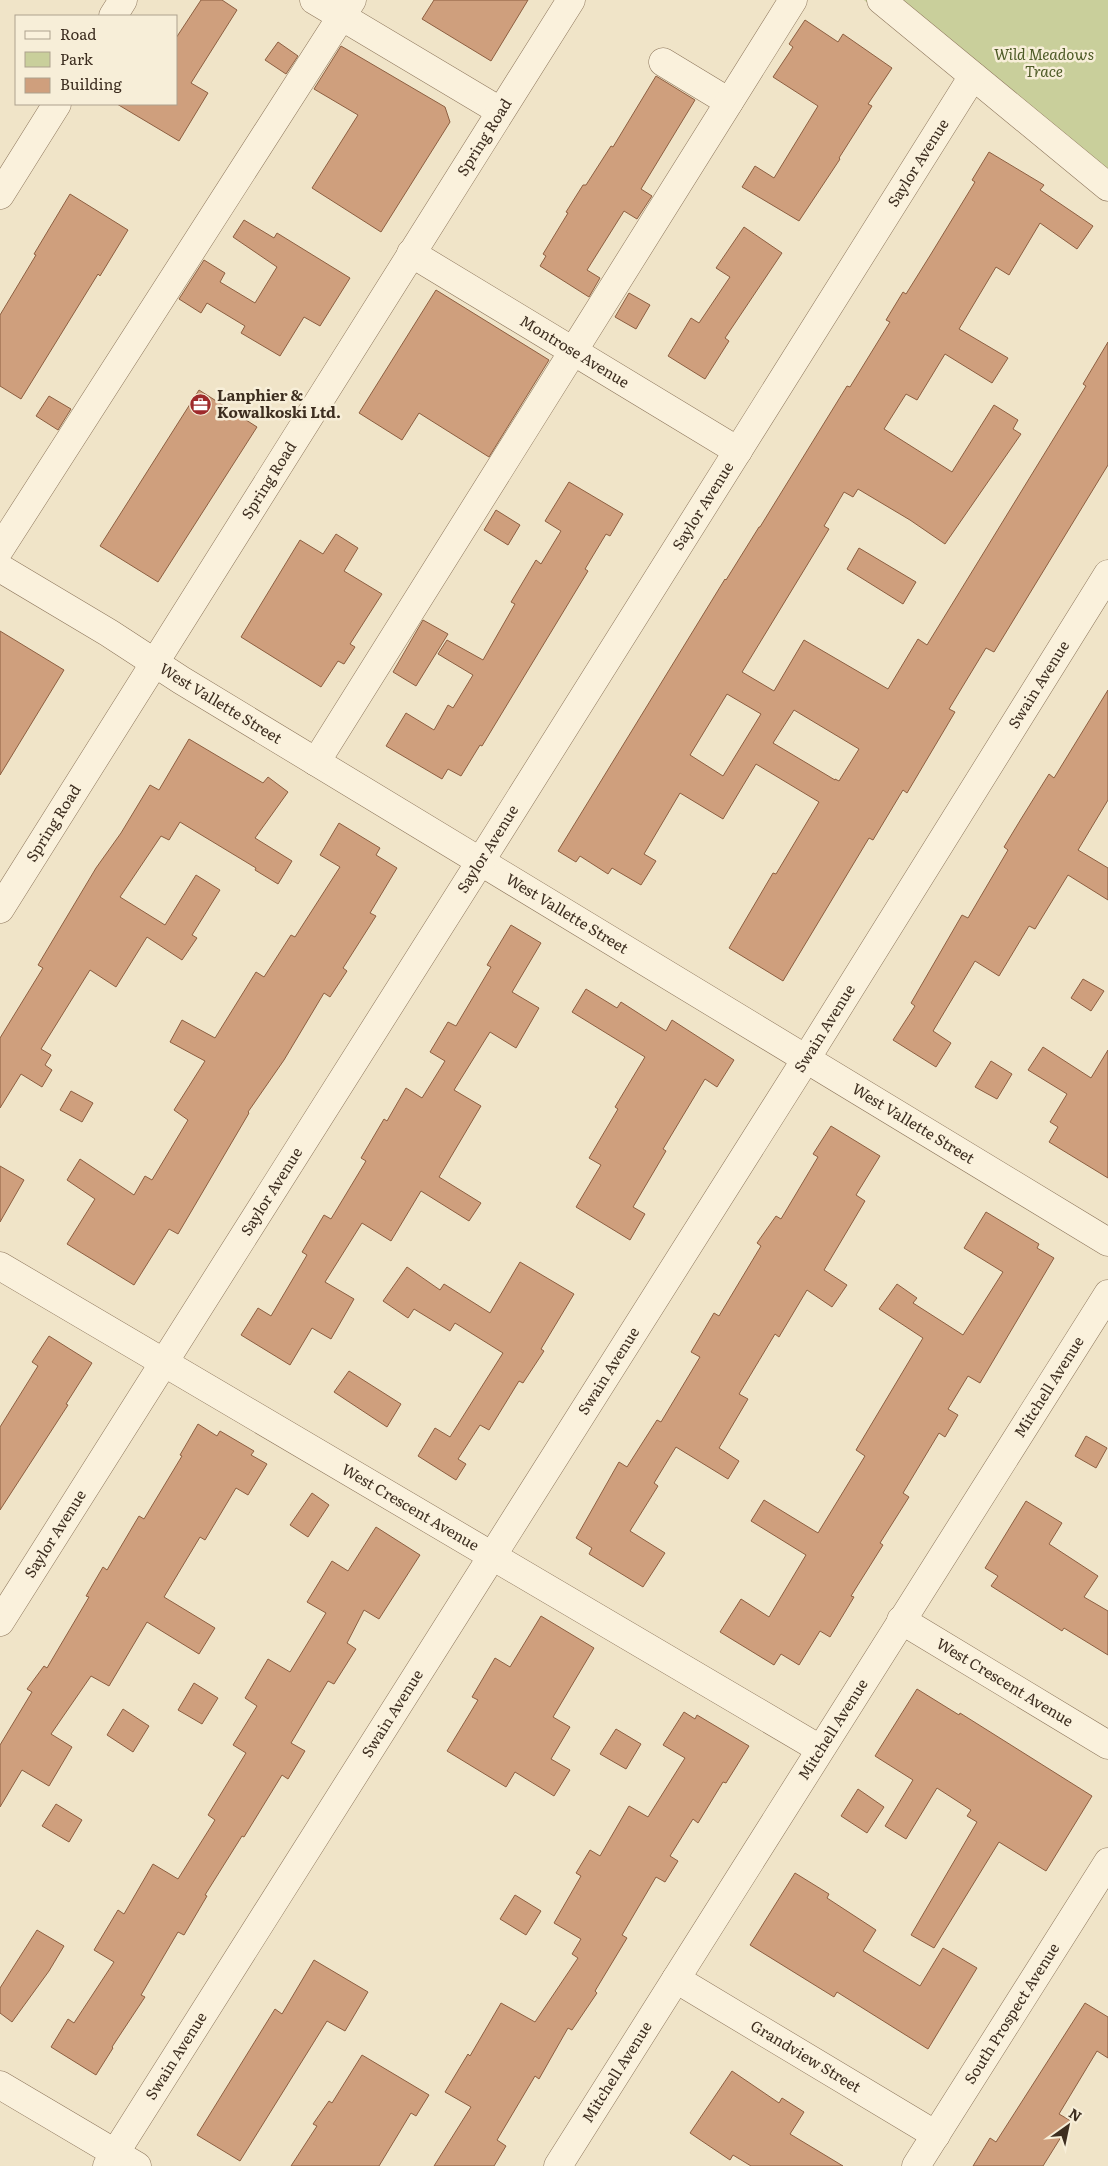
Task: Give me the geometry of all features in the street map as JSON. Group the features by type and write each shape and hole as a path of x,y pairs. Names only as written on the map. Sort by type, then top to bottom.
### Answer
{"street":[{"path":"114,15 123,0"},
{"path":"314,0 347,8 500,111"},
{"name":"Spring Road","path":"0,909 571,0"},
{"path":"316,762 572,350 793,0"},
{"path":"881,0 1108,187"},
{"path":"0,549 347,8"},
{"path":"663,62 729,102"},
{"name":"Saylor Avenue","path":"0,1622 973,76"},
{"path":"0,195 56,105"},
{"name":"Montrose Avenue","path":"411,253 738,451"},
{"name":"West Vallette Street","path":"0,568 109,633 154,664 1108,1242"},
{"name":"Swain Avenue","path":"120,2162 492,1555 806,1059 1108,574"},
{"name":"West Crescent Avenue","path":"0,1266 820,1749"},
{"name":"Mitchell Avenue","path":"558,2166 1108,1294"},
{"name":"West Crescent Avenue","path":"902,1620 1108,1744"},
{"name":"South Prospect Avenue","path":"916,2166 1108,1862"},
{"name":"Grandview Street","path":"676,1979 936,2135"},
{"path":"0,2085 120,2162"}],"green space":[{"name":"Wild Meadows Trace","path":"864,0 1108,0 1108,199"}],"building":[{"path":"201,0 222,0 237,10 191,83 208,93 179,141 119,105 178,105 178,35"},
{"path":"434,0 528,0 491,61 422,19"},
{"path":"805,20 838,42 843,34 892,68 868,104 872,106 840,159 799,221 742,187 755,166 774,178 818,106 773,77 793,47 789,44"},
{"path":"278,42 298,56 286,74 265,60"},
{"path":"341,46 445,107 450,122 381,232 312,188 358,115 314,89"},
{"path":"656,76 695,100 641,189 652,196 637,219 624,211 587,270 600,278 589,297 540,266 546,256 543,254 583,185 586,185 611,146 613,147"},
{"path":"989,152 1044,185 1040,190 1093,226 1077,249 1040,223 1009,275 996,267 959,329 1008,358 992,383 945,354 917,400 906,394 884,429 952,472 994,405 1018,420 1013,429 1021,434 945,544 910,520 858,489 853,497 844,492 824,526 829,529 742,672 774,691 804,640 888,689 918,639 927,645 1086,386 1083,384 1108,342 1108,465 994,652 986,648 949,709 955,712 907,793 903,790 873,840 869,838 783,981 729,948 773,873 776,874 819,802 756,764 723,819 680,793 644,854 656,861 641,885 612,868 608,874 580,856 576,862 558,851 725,579 760,527 847,386 850,387 890,322 886,320 903,292 906,294 975,182 972,180","holes":["727,694 761,714 723,776 690,755","794,710 859,749 839,781 773,743"]},
{"path":"70,194 128,230 100,276 98,274 21,399 0,386 0,315"},
{"path":"244,220 274,238 277,233 350,278 320,326 304,317 280,356 241,333 245,326 207,303 201,313 179,299 204,260 225,273 220,282 255,303 277,267 233,237"},
{"path":"744,227 782,253 725,338 729,341 705,379 668,356 691,318 699,323 730,277 716,268"},
{"path":"436,290 549,360 489,457 419,413 402,440 359,413"},
{"path":"629,293 650,305 636,329 615,317"},
{"path":"199,390 257,427 158,582 100,546"},
{"path":"49,396 71,409 58,430 36,416"},
{"path":"569,482 623,514 610,536 606,534 585,569 588,571 482,746 480,745 461,776 448,769 442,779 386,746 406,713 434,730 448,705 453,708 473,675 438,654 447,640 483,660 515,604 511,602 536,560 541,564 561,531 545,521"},
{"path":"496,510 520,525 508,545 484,530"},
{"path":"336,534 358,548 344,571 382,594 350,644 355,647 344,664 338,661 321,687 241,637 300,540 323,554"},
{"path":"859,548 916,582 903,604 847,569"},
{"path":"423,620 448,634 416,686 393,672"},
{"path":"0,631 64,670 0,775"},
{"path":"1108,690 1108,800 1078,850 1108,868 1108,900 1068,875 1035,929 1029,926 999,976 975,961 933,1031 951,1043 936,1067 893,1040 915,1006 911,1003 962,915 968,918 1008,850 1004,847 1021,819 1049,774 1054,778"},
{"path":"189,739 263,783 268,777 288,792 255,838 292,861 278,884 255,870 256,868 180,822 169,840 161,836 120,897 165,925 196,875 220,890 192,935 197,938 182,960 147,937 116,987 90,970 41,1049 51,1055 45,1065 52,1070 42,1087 21,1074 0,1108 0,1038 43,968 38,965 96,868 121,833 150,785 159,790"},
{"path":"339,823 380,848 376,855 397,868 370,913 376,916 343,968 347,971 330,997 324,993 284,1060 248,1112 178,1234 169,1229 134,1285 67,1244 95,1199 67,1180 80,1159 134,1195 145,1176 152,1180 188,1120 174,1110 205,1061 170,1042 182,1020 215,1038 256,972 264,977 291,935 295,937 340,867 320,855"},
{"path":"511,925 541,943 512,992 539,1008 516,1048 490,1032 454,1090 481,1106 439,1177 481,1203 469,1221 421,1191 391,1241 362,1223 325,1282 354,1299 331,1339 312,1328 290,1365 241,1335 258,1308 271,1316 307,1255 302,1252 324,1215 331,1219 366,1161 361,1158 384,1119 387,1121 406,1088 422,1098 445,1061 430,1052 448,1022 456,1026 491,967 487,965"},
{"path":"1083,979 1104,991 1091,1011 1071,998"},
{"path":"586,989 617,1008 621,1002 666,1031 672,1020 734,1060 717,1087 705,1079 663,1149 666,1151 633,1207 645,1214 630,1240 576,1207 601,1165 589,1158 618,1109 615,1107 645,1057 572,1012"},
{"path":"1043,1047 1091,1078 1108,1050 1108,1178 1049,1142 1058,1127 1050,1122 1067,1094 1028,1070"},
{"path":"991,1061 1012,1074 997,1099 975,1087"},
{"path":"71,1091 93,1103 82,1122 60,1110"},
{"path":"831,1126 880,1156 856,1195 865,1201 824,1270 847,1285 832,1307 807,1290 779,1337 775,1334 739,1394 748,1399 719,1448 739,1461 728,1479 676,1447 654,1483 658,1486 630,1531 665,1553 643,1587 589,1554 592,1548 576,1538 619,1462 627,1467 657,1420 661,1422 700,1357 691,1352 714,1313 719,1316 761,1246 757,1243 776,1216 781,1219 818,1157 813,1154"},
{"path":"0,1166 24,1180 0,1222"},
{"path":"986,1212 1039,1244 1037,1248 1054,1258 980,1383 968,1376 948,1409 958,1415 945,1437 939,1433 903,1493 909,1497 880,1543 883,1545 851,1596 854,1597 830,1637 820,1631 799,1665 781,1654 774,1665 720,1632 741,1599 769,1617 806,1555 751,1521 764,1500 818,1533 865,1456 856,1450 923,1338 879,1309 897,1284 917,1298 913,1303 963,1335 1003,1272 964,1248"},
{"path":"520,1262 574,1294 541,1349 544,1351 523,1383 519,1381 489,1430 480,1425 458,1459 466,1464 456,1480 418,1456 435,1428 450,1437 503,1353 455,1323 450,1331 414,1309 408,1318 383,1301 407,1267 440,1290 444,1284 490,1313"},
{"path":"49,1336 92,1363 66,1404 68,1405 0,1510 0,1427 38,1366 32,1362"},
{"path":"349,1371 401,1404 387,1427 334,1392"},
{"path":"198,1424 217,1436 220,1431 254,1451 251,1455 267,1464 248,1495 236,1488 205,1540 200,1537 164,1597 215,1628 199,1654 147,1622 109,1686 91,1676 51,1734 72,1747 49,1786 22,1770 0,1807 0,1745 32,1692 27,1689 44,1666 47,1668 89,1597 86,1596 103,1567 107,1570 139,1516 144,1519 182,1456 180,1455"},
{"path":"1086,1436 1107,1448 1096,1468 1075,1456"},
{"path":"312,1493 329,1505 308,1537 290,1525"},
{"path":"1026,1501 1062,1523 1049,1544 1098,1576 1084,1597 1108,1611 1108,1655 1064,1628 1062,1631 991,1586 998,1576 985,1568"},
{"path":"376,1527 420,1555 379,1619 364,1610 347,1643 356,1649 334,1684 328,1681 291,1743 305,1751 288,1779 282,1775 244,1837 242,1836 205,1895 207,1896 184,1935 178,1932 141,1995 145,1997 96,2075 51,2047 68,2019 74,2023 114,1962 94,1950 118,1910 124,1914 153,1864 178,1879 215,1820 208,1815 246,1753 233,1745 257,1706 245,1698 268,1659 290,1672 326,1613 307,1602 332,1561 348,1571"},
{"path":"541,1616 594,1648 553,1717 570,1727 551,1759 570,1770 554,1796 515,1772 506,1787 447,1751 478,1700 472,1697 495,1658 510,1667"},
{"path":"194,1683 218,1698 202,1724 178,1710"},
{"path":"917,1689 959,1715 960,1713 1092,1796 1046,1871 999,1842 934,1948 911,1935 977,1822 967,1816 971,1810 937,1788 906,1839 885,1826 913,1780 875,1756"},
{"path":"123,1709 149,1726 133,1752 107,1735"},
{"path":"684,1712 695,1719 697,1715 749,1746 726,1783 723,1782 698,1823 693,1819 670,1856 678,1861 665,1882 656,1877 622,1935 627,1938 595,1991 597,1993 572,2030 568,2028 539,2079 535,2076 497,2140 506,2146 494,2166 434,2166 471,2107 445,2092 468,2054 470,2056 501,2003 535,2022 578,1958 572,1954 581,1939 554,1923 581,1876 576,1873 590,1850 600,1856 629,1806 648,1817 685,1758 663,1745"},
{"path":"616,1729 641,1744 626,1769 600,1754"},
{"path":"858,1789 884,1807 867,1833 841,1816"},
{"path":"56,1804 82,1820 69,1842 42,1826"},
{"path":"795,1873 829,1894 827,1898 876,1930 863,1951 920,1986 943,1948 977,1968 928,2049 837,1992 834,1997 750,1945"},
{"path":"515,1895 541,1911 526,1935 500,1919"},
{"path":"37,1930 64,1946 49,1971 12,2022 0,2013 0,1988"},
{"path":"314,1960 368,1992 345,2031 327,2021 240,2161 197,2135 275,2009 282,2014"},
{"path":"1085,2003 1108,2017 1108,2058 1097,2051 1059,2114 1071,2121 1043,2166 973,2166 990,2138 996,2142"},
{"path":"362,2055 429,2095 416,2116 411,2113 379,2166 291,2166 317,2126 313,2124 329,2101 332,2103"},
{"path":"732,2071 779,2103 782,2098 804,2112 790,2134 843,2166 751,2166 733,2155 730,2160 690,2133"}],"place":[{"name":"Lanphier & Kowalkoski Ltd.","path":"201,405"}]}
